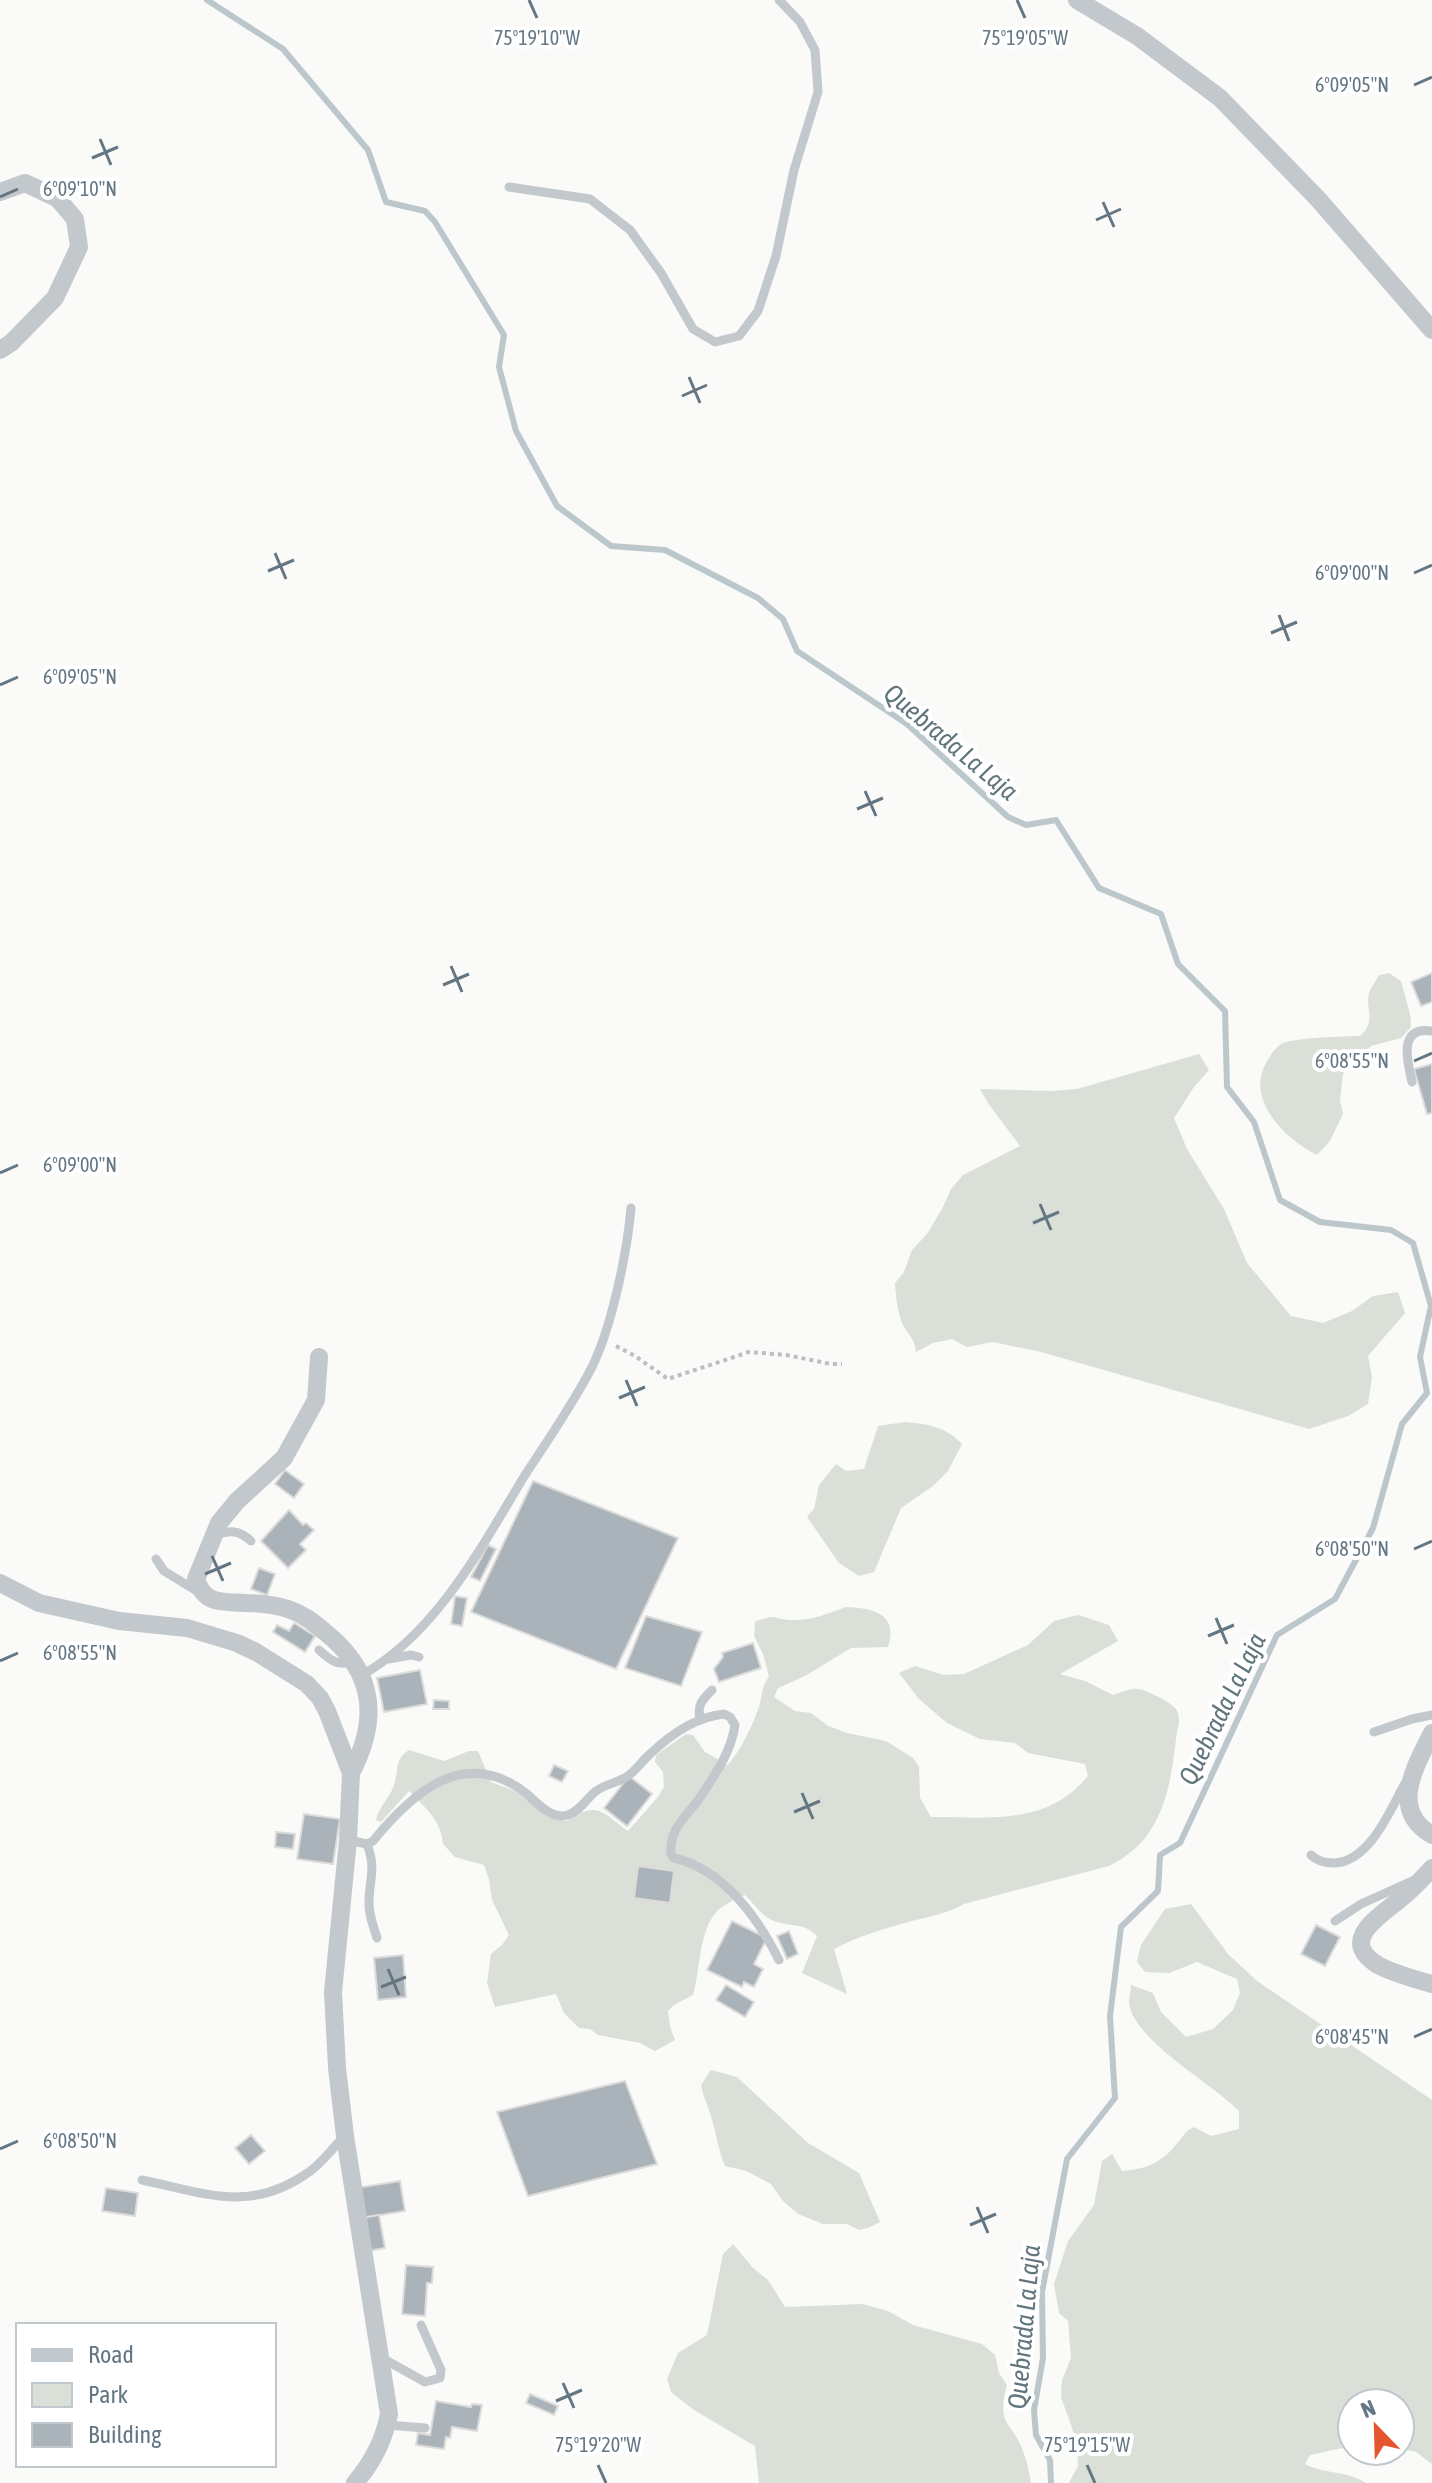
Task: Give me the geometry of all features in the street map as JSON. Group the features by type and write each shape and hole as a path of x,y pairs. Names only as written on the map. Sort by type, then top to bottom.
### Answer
{"street":[{"path":"1077,0 1137,36 1220,98 1318,199 1432,330"},
{"path":"0,192 25,183 57,198 75,219 79,247 55,298 11,343 0,350"},
{"path":"319,1357 316,1400 284,1458 237,1501 219,1523 196,1579 203,1594 226,1603 290,1610 306,1617 337,1642 358,1667 369,1716 363,1748 351,1773 348,1840 333,1992 345,2136 389,2414 384,2436 367,2469 355,2483"},
{"path":"0,1583 39,1603 119,1621 187,1628 256,1652 307,1684 320,1698 351,1773"},
{"path":"1432,1733 1418,1761 1408,1797 1409,1811 1421,1829 1432,1835"},
{"path":"1430,1870 1366,1927 1362,1936 1366,1954 1379,1966 1432,1984"}],"lane":[{"path":"509,187 590,199 630,230 661,273 693,329 715,342 739,336 758,311 771,270 794,170 818,92 815,50 800,22 779,0"},
{"path":"1412,1082 1407,1045 1420,1029 1432,1031"},
{"path":"388,1659 409,1640 462,1579 592,1367 602,1342 623,1261 631,1208"},
{"path":"212,1536 238,1532 251,1541"},
{"path":"156,1559 164,1571 203,1594"},
{"path":"319,1650 336,1663 358,1667 411,1655 419,1657"},
{"path":"700,1719 700,1703 712,1690"},
{"path":"348,1840 367,1844 373,1841 412,1798 461,1773 473,1773 509,1783 554,1815 564,1816 576,1811 598,1789 630,1774 683,1728 700,1719 724,1714 735,1725 733,1740 700,1797 672,1833 671,1854 674,1858 692,1862 722,1883 764,1931 779,1960"},
{"path":"1374,1732 1432,1715"},
{"path":"1311,1855 1314,1859 1329,1863 1343,1862 1360,1852 1382,1827 1418,1761"},
{"path":"367,1844 373,1868 368,1902 377,1938"},
{"path":"1335,1921 1361,1904 1430,1870"},
{"path":"142,2180 233,2199 257,2197 287,2186 312,2170 345,2136"},
{"path":"378,2357 425,2382 440,2378 441,2370 421,2325"},
{"path":"387,2425 425,2428"}],"path":[{"path":"602,1342 635,1356 668,1379 749,1352 842,1364"}],"green space":[{"path":"1389,973 1401,981 1411,1027 1401,1038 1371,1046 1343,1074 1340,1101 1343,1114 1330,1141 1317,1155 1293,1140 1272,1117 1261,1091 1261,1077 1266,1063 1276,1048 1287,1042 1360,1036 1368,1025 1370,991 1379,975"},
{"path":"1199,1054 1209,1070 1174,1118 1187,1149 1224,1209 1247,1263 1291,1316 1323,1323 1352,1311 1373,1296 1398,1292 1405,1313 1368,1356 1372,1377 1368,1404 1348,1416 1309,1429 1041,1352 993,1342 967,1347 952,1339 933,1343 916,1352 900,1318 895,1283 904,1272 912,1250 927,1234 951,1189 963,1175 1020,1146 980,1089 1077,1089"},
{"path":"905,1422 936,1427 962,1444 948,1471 933,1486 901,1508 874,1572 859,1576 839,1563 807,1517 814,1509 819,1485 836,1464 846,1471 864,1469 878,1426"},
{"path":"846,1607 874,1611 887,1620 890,1627 888,1647 851,1648 805,1676 778,1688 774,1697 795,1711 811,1713 828,1726 886,1741 913,1758 919,1767 920,1798 931,1817 996,1817 1036,1811 1072,1792 1088,1776 1085,1764 1028,1753 1015,1743 980,1739 947,1723 919,1699 899,1673 915,1666 944,1675 964,1674 1028,1645 1054,1621 1078,1615 1109,1625 1118,1641 1060,1674 1085,1681 1113,1695 1132,1689 1141,1690 1164,1700 1176,1709 1179,1716 1166,1796 1160,1813 1141,1843 1109,1866 964,1904 834,1949 847,1994 802,1973 817,1936 806,1928 768,1918 745,1895 739,1897 722,1907 708,1924 693,1995 668,2011 675,2040 655,2051 640,2043 579,2028 564,2013 556,1994 495,2007 487,1983 491,1954 509,1935 492,1900 484,1865 455,1857 443,1844 442,1835 431,1814 409,1791 381,1822 376,1820 392,1790 399,1761 404,1754 409,1750 444,1761 469,1751 478,1751 491,1782 515,1791 556,1819 567,1821 586,1811 599,1811 628,1831 664,1787 663,1772 655,1762 656,1755 686,1734 693,1735 705,1752 728,1765 742,1745 769,1676 754,1636 755,1622 772,1617 806,1619"},
{"path":"1191,1904 1228,1954 1257,1981 1432,2100 1432,2464 1416,2452 1416,2387 1336,2387 1336,2449 1310,2455 1305,2464 1352,2476 1366,2483 1069,2483 1078,2466 1077,2442 1061,2397 1062,2380 1071,2358 1068,2321 1059,2313 1054,2284 1068,2241 1094,2205 1102,2161 1112,2154 1122,2171 1138,2169 1163,2157 1194,2127 1211,2136 1239,2129 1239,2111 1144,2032 1129,2003 1131,1985 1153,1993 1161,2012 1186,2037 1213,2029 1233,2010 1240,1993 1237,1979 1197,1962 1169,1973 1145,1972 1137,1962 1141,1945 1165,1909"},
{"path":"711,2070 737,2077 808,2143 859,2173 880,2222 859,2230 847,2224 823,2224 798,2214 783,2201 771,2184 746,2171 725,2166 701,2085"},
{"path":"733,2244 768,2280 785,2307 862,2304 888,2311 913,2325 982,2344 995,2355 999,2373 1007,2385 1004,2416 1023,2451 1031,2483 759,2483 755,2446 694,2410 671,2392 667,2379 678,2353 707,2335 723,2254"}],"building":[{"path":"1432,973 1432,1002 1421,1006 1411,982"},
{"path":"1432,1064 1432,1113 1427,1114 1414,1069"},
{"path":"285,1470 304,1484 294,1498 275,1484"},
{"path":"533,1481 678,1538 616,1669 471,1612"},
{"path":"289,1510 303,1525 306,1523 314,1530 300,1544 306,1550 288,1568 261,1541"},
{"path":"488,1545 496,1549 480,1581 471,1577"},
{"path":"259,1568 275,1574 267,1595 251,1589"},
{"path":"455,1596 467,1598 462,1626 451,1624"},
{"path":"646,1616 702,1632 681,1686 625,1668"},
{"path":"294,1623 315,1636 305,1652 273,1632 277,1625 289,1631"},
{"path":"753,1643 761,1668 719,1682 714,1669 723,1657 722,1653"},
{"path":"420,1670 427,1704 384,1712 377,1678"},
{"path":"434,1700 449,1701 449,1709 433,1709"},
{"path":"554,1765 568,1771 562,1782 549,1776"},
{"path":"629,1776 652,1794 627,1826 604,1808"},
{"path":"304,1814 340,1819 333,1864 297,1859"},
{"path":"276,1832 295,1834 293,1849 275,1847"},
{"path":"638,1866 674,1871 670,1903 634,1898"},
{"path":"732,1921 767,1938 754,1964 763,1969 754,1987 744,1982 742,1987 707,1970"},
{"path":"1316,1925 1340,1937 1325,1966 1301,1954"},
{"path":"789,1931 798,1954 787,1959 777,1936"},
{"path":"403,1955 406,1997 378,2000 374,1958"},
{"path":"726,1985 754,2002 745,2017 716,2000"},
{"path":"625,2081 657,2164 528,2196 497,2112"},
{"path":"251,2135 265,2151 249,2164 235,2148"},
{"path":"400,2181 405,2211 362,2218 356,2188"},
{"path":"106,2188 138,2193 135,2216 102,2211"},
{"path":"379,2215 385,2248 368,2251 362,2218"},
{"path":"406,2265 433,2267 432,2283 427,2283 425,2316 402,2314"},
{"path":"530,2394 558,2406 554,2415 526,2403"},
{"path":"436,2401 471,2407 472,2404 482,2405 477,2431 452,2427 444,2449 416,2445 418,2433 430,2435"}],"waterway":[{"name":"Quebrada La Laja","path":"207,0 283,49 368,150 386,202 425,211 435,222 504,335 499,367 516,431 557,506 611,546 665,550 758,598 783,619 797,651 907,724 1008,817 1026,825 1056,820 1099,888 1161,914 1178,964 1225,1011 1227,1087 1254,1122 1280,1200 1320,1222 1391,1230 1413,1243 1431,1306 1420,1357 1427,1393 1402,1424 1373,1528 1335,1599 1277,1635 1180,1843 1160,1855 1158,1891 1121,1927 1110,2016 1115,2098 1067,2159 1042,2292 1043,2358 1034,2410 1036,2435 1050,2460 1051,2483"}]}
